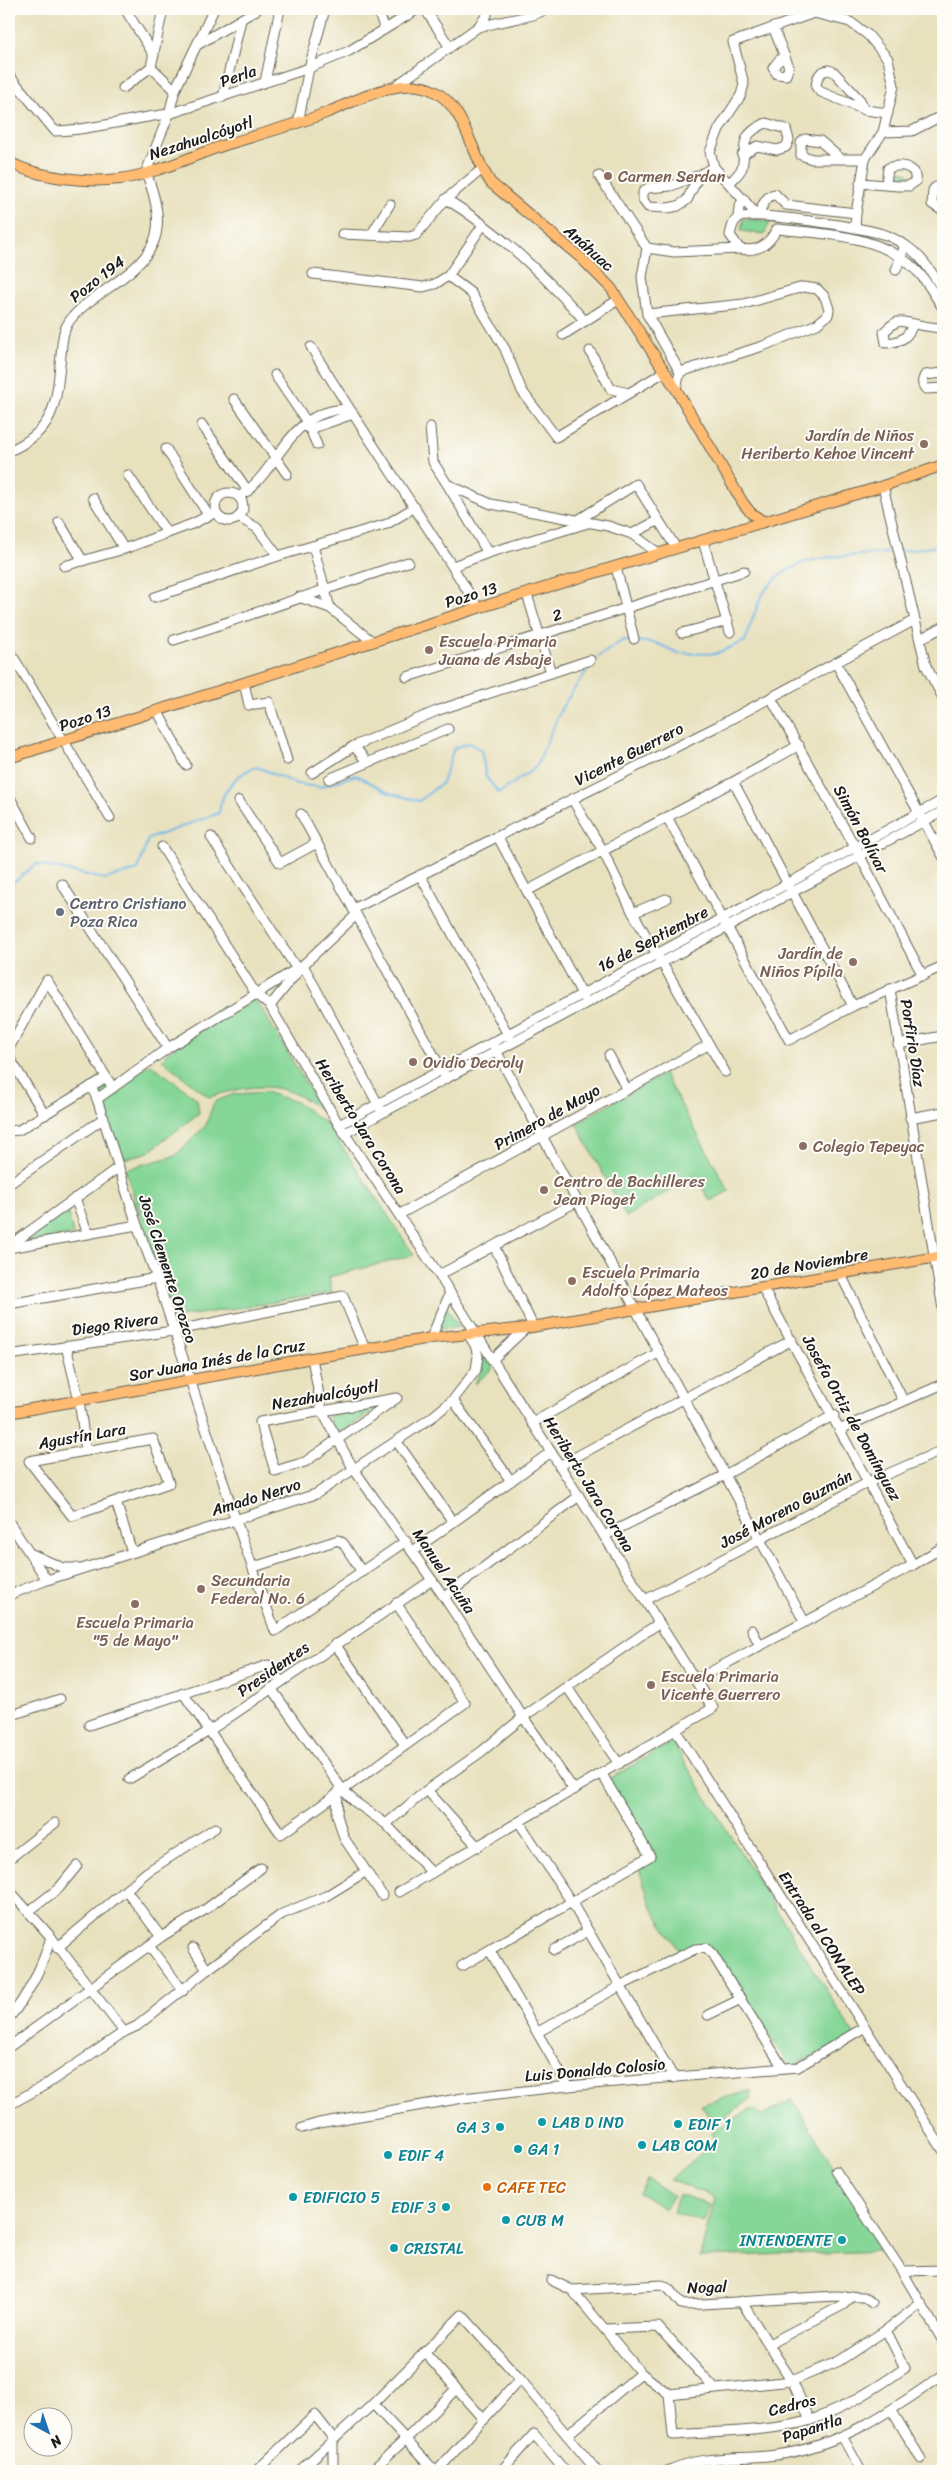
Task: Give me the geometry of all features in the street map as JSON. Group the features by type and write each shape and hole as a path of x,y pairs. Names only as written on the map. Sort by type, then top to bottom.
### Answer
{"main road":[{"name":"Nezahualcóyotl","path":"9,162 24,170 55,177 120,179 298,123 397,85"},
{"name":"Anáhuac","path":"397,85 421,86 434,91 446,101 458,115 481,170 504,196 595,270 618,300 676,389 743,503 751,513 764,522"},
{"name":"Pozo 13","path":"9,758 478,608 883,486 943,465"},
{"name":"20 de Noviembre","path":"472,1334 529,1327 938,1257"},
{"name":"Sor Juana Inés de la Cruz","path":"9,1413 364,1349 431,1338 472,1334"}],"street":[{"path":"125,9 154,54"},
{"path":"122,88 150,67 163,9"},
{"path":"146,172 169,114 175,90 199,44 214,9"},
{"path":"199,44 258,9"},
{"path":"265,82 280,9"},
{"path":"298,123 309,68 326,9"},
{"path":"377,9 385,29"},
{"name":"Perla","path":"9,75 55,131 76,131 148,116 169,114 309,68 349,51 418,9"},
{"path":"425,9 449,46"},
{"path":"397,85 478,27 487,15 487,9"},
{"path":"478,27 547,9"},
{"path":"940,9 943,14"},
{"path":"758,215 714,167 710,152 712,143 741,95 744,84 733,42 773,26 814,13 850,22 868,35 888,59 894,86 883,132 865,159 860,183 855,228"},
{"path":"223,97 241,20"},
{"path":"773,26 785,58"},
{"path":"150,67 175,90"},
{"path":"865,110 860,100 834,72 829,70 823,71 817,78 816,87 821,92 865,110 888,113"},
{"path":"883,132 912,131 943,115"},
{"path":"730,183 742,169 742,155 744,141 757,127 766,123 786,130 789,140 786,147 777,150 756,146 742,155"},
{"path":"840,158 865,159"},
{"path":"699,176 687,200 678,206 648,208 643,200 643,192 648,188 671,186 699,176 714,167"},
{"path":"342,234 416,235 446,199 481,170"},
{"name":"Pozo 194","path":"9,451 30,440 47,424 54,406 63,338 67,325 83,306 130,274 152,248 158,230 158,215 155,197 146,172"},
{"path":"599,176 647,248 642,277 647,314 680,372 676,389"},
{"path":"860,183 886,184"},
{"path":"943,188 936,187 933,190 932,204 943,211"},
{"path":"758,215 770,195 775,194 786,205 856,213"},
{"path":"446,199 483,225 556,288 585,321"},
{"path":"738,218 739,206 744,199"},
{"path":"371,235 390,204"},
{"path":"740,249 730,235 733,223 738,218 758,215 818,221 855,228 886,235 905,245 940,278 943,290"},
{"path":"647,248 674,252 756,250 771,239 777,229 777,218"},
{"path":"313,274 422,287 435,284 448,276 483,225"},
{"path":"777,229 851,237 874,244 900,257 919,273 943,308"},
{"path":"896,270 905,245"},
{"path":"448,276 471,292 506,349 522,391 556,437 664,372"},
{"path":"647,314 744,304 803,287 817,289 825,297 829,309 828,315 817,324 763,346 680,372"},
{"path":"563,335 618,300"},
{"path":"913,324 939,328 943,325"},
{"path":"311,346 478,608"},
{"path":"590,351 611,388 629,393"},
{"path":"943,373 925,375 922,379 922,385 926,389 943,388"},
{"path":"275,375 317,445"},
{"path":"234,398 287,474"},
{"path":"212,515 216,500 221,495 244,493 259,480 288,438 306,426 351,411"},
{"path":"166,449 212,515 225,521 238,517 243,506 244,493 202,425"},
{"path":"430,427 433,462 488,553"},
{"path":"128,475 167,533"},
{"path":"447,484 491,504 591,522 632,534 658,553"},
{"path":"578,520 636,484 657,521 676,548"},
{"path":"883,486 926,666 943,698"},
{"path":"92,498 124,549"},
{"path":"155,597 278,556 387,524 415,507"},
{"path":"64,566 124,549 212,515"},
{"path":"238,517 256,528 278,556"},
{"path":"632,534 657,521"},
{"path":"60,522 83,561"},
{"path":"453,566 488,553 591,522"},
{"path":"703,540 730,632"},
{"path":"313,546 330,608"},
{"path":"174,640 408,562"},
{"path":"616,567 634,639"},
{"name":"2","path":"407,677 716,582 744,571"},
{"path":"527,594 539,637 552,673"},
{"path":"299,598 330,608 373,642"},
{"name":"Vicente Guerrero","path":"97,1098 168,1048 300,967 355,912 420,876 771,698 916,620"},
{"path":"682,633 728,621"},
{"path":"920,639 943,627"},
{"path":"9,650 65,740 110,818"},
{"path":"312,773 354,746 439,710 590,660"},
{"path":"836,663 943,856"},
{"path":"244,683 249,705 269,702 287,760"},
{"name":"Simón Bolívar","path":"771,698 799,745 923,976"},
{"path":"157,710 186,765"},
{"path":"329,779 448,729"},
{"path":"526,892 602,849 734,783 799,745"},
{"path":"354,746 367,762"},
{"path":"734,783 853,1006"},
{"path":"9,796 32,838"},
{"path":"572,799 602,849 632,913 708,1045 726,1072"},
{"name":"16 de Septiembre","path":"345,1133 380,1109 658,959 723,918 788,884 857,852 922,817 943,800"},
{"path":"239,801 280,863 317,844"},
{"name":"16 de Septiembre","path":"922,817 943,811"},
{"path":"301,814 444,1074"},
{"path":"667,817 789,1040 853,1006 943,966"},
{"path":"498,836 526,892 585,999"},
{"path":"211,837 300,967 380,1109"},
{"name":"Heriberto Jara Corona","path":"162,847 256,994 270,1006 339,1125 400,1214 450,1293 472,1334 492,1360 713,1708 676,1731"},
{"name":"16 de Septiembre","path":"658,959 728,927 793,893 857,852"},
{"path":"420,876 510,1039"},
{"path":"62,884 168,1048"},
{"path":"632,913 666,899"},
{"path":"270,1006 300,967"},
{"path":"9,1048 47,980 105,1078 113,1088"},
{"name":"Porfirio Díaz","path":"890,989 910,1118 938,1257 943,1309"},
{"path":"898,1044 943,1036"},
{"name":"Primero de Mayo","path":"400,1214 708,1045"},
{"path":"494,1047 658,1354 804,1621"},
{"path":"608,1055 627,1090"},
{"path":"9,1057 45,1115"},
{"path":"9,1131 19,1130 105,1078"},
{"name":"José Clemente Orozco","path":"91,1086 104,1118 136,1225 157,1278 189,1381 275,1631 362,1572"},
{"name":"16 de Septiembre","path":"339,1125 380,1109"},
{"path":"910,1118 943,1112"},
{"path":"9,1184 104,1118"},
{"path":"9,1247 119,1167"},
{"path":"75,1198 88,1234"},
{"path":"439,1275 576,1202"},
{"path":"9,1247 136,1225"},
{"path":"492,1360 529,1327 494,1246"},
{"path":"840,1273 903,1400"},
{"path":"9,1304 157,1278"},
{"name":"Josefa Ortiz de Domínguez","path":"762,1287 834,1415 914,1565"},
{"path":"431,1338 450,1293"},
{"name":"Diego Rivera","path":"9,1355 173,1331 343,1296 364,1349"},
{"name":"Amado Nervo","path":"9,1595 86,1567 235,1518 316,1494 397,1442 453,1400 476,1370 478,1356 472,1334"},
{"path":"559,1466 792,1340"},
{"path":"66,1346 78,1400 86,1451"},
{"path":"532,1423 658,1354"},
{"name":"Manuel Acuña","path":"312,1358 322,1411 337,1440 354,1468 413,1551 523,1717 574,1790"},
{"path":"841,1428 943,1384"},
{"name":"Nezahualcóyotl","path":"397,1398 305,1462 275,1471 260,1422 322,1411 397,1398"},
{"path":"453,1400 511,1481"},
{"path":"604,1536 725,1475 834,1415"},
{"name":"Agustín Lara","path":"153,1439 169,1483 72,1516 29,1461 86,1451 153,1439"},
{"path":"397,1442 453,1522"},
{"name":"José Moreno Guzmán","path":"645,1600 870,1482 943,1450"},
{"path":"413,1551 551,1452"},
{"path":"444,1597 579,1496"},
{"path":"116,1502 132,1552"},
{"path":"9,1522 47,1580"},
{"path":"254,1567 338,1540 343,1543 362,1572 406,1541"},
{"path":"695,1680 759,1644 914,1565 943,1547"},
{"path":"27,1550 39,1559 64,1568 86,1567"},
{"name":"Presidentes","path":"129,1779 209,1731 432,1580"},
{"path":"183,1694 281,1834 465,1703 396,1603"},
{"path":"386,1824 427,1790 481,1752 523,1717 660,1623"},
{"path":"752,1630 759,1644"},
{"path":"335,1644 405,1745"},
{"path":"89,1725 268,1665 281,1682"},
{"path":"567,1687 619,1764"},
{"path":"272,1688 340,1791 386,1824 432,1873"},
{"path":"9,1716 60,1698"},
{"path":"399,1892 676,1731"},
{"name":"Entrada al CONALEP","path":"676,1731 943,2150"},
{"path":"462,1966 650,1856 602,1774"},
{"path":"427,1790 478,1847"},
{"path":"340,1791 337,1815 344,1838 382,1895"},
{"path":"520,1822 572,1903 674,2078"},
{"path":"9,1859 56,1823"},
{"path":"58,1948 147,1872 216,1828"},
{"path":"28,1912 58,1888 77,1866"},
{"path":"9,2046 161,1937 206,1909 261,1868"},
{"path":"9,2105 47,2084 124,2032 137,2026 184,1991 207,1970 282,1914 326,1896 365,1872"},
{"path":"9,1890 51,1937 124,2032"},
{"path":"126,1890 161,1937"},
{"path":"554,1950 588,1931"},
{"path":"9,2018 32,1982 46,1953 51,1937"},
{"path":"149,1946 184,1991"},
{"path":"193,1948 207,1970"},
{"path":"538,2032 620,1986 695,1949 706,1948 713,1954 783,2068"},
{"path":"490,1951 568,2086"},
{"path":"708,2015 741,1999"},
{"name":"Luis Donaldo Colosio","path":"302,2128 319,2123 463,2098 568,2086 798,2067 865,2027"},
{"path":"836,2171 902,2271 943,2341"},
{"path":"902,2271 943,2270"},
{"name":"Nogal","path":"551,2280 572,2290 662,2285 669,2289 681,2304 852,2296 864,2297 872,2303"},
{"path":"572,2290 641,2373 669,2394 792,2381 839,2361 886,2330 921,2303"},
{"path":"769,2344 844,2305 852,2296"},
{"path":"741,2301 792,2381 810,2420"},
{"path":"299,2471 333,2438 373,2404 462,2315 520,2379 597,2471"},
{"path":"605,2329 658,2327 665,2332 714,2388"},
{"name":"Cedros","path":"669,2394 673,2435 783,2426 810,2420 875,2390 905,2368 886,2330"},
{"path":"424,2352 484,2420"},
{"path":"567,2435 641,2373"},
{"name":"Papantla","path":"670,2471 694,2461 776,2455 804,2449 842,2436 892,2411 943,2375"},
{"path":"373,2404 436,2471 520,2379"},
{"path":"371,2471 456,2389"},
{"path":"892,2411 921,2459"},
{"path":"256,2471 315,2416 333,2438 333,2471"},
{"path":"506,2470 534,2434 565,2471"},
{"path":"842,2436 861,2471"},
{"path":"689,2471 694,2461"}],"green space":[{"path":"899,170 908,173 910,180 898,182 893,179 892,173"},
{"path":"743,219 771,221 764,234 741,231"},
{"path":"253,1000 259,1004 322,1111 294,1093 268,1087 240,1089 209,1097 162,1060 167,1052"},
{"path":"151,1064 197,1099 199,1113 149,1152 120,1160 99,1090"},
{"path":"664,1074 729,1191 710,1201 695,1175 626,1217 576,1123"},
{"path":"266,1092 296,1102 328,1125 414,1255 329,1277 332,1293 174,1318 125,1169 175,1156 206,1125 214,1102 234,1094"},
{"path":"68,1210 73,1235 17,1243"},
{"path":"446,1307 459,1327 437,1330"},
{"path":"481,1350 493,1368 475,1384 482,1368"},
{"path":"378,1407 338,1435 328,1416"},
{"path":"672,1742 855,2036 791,2067 708,1944 679,1950 653,1910 639,1869 656,1857 609,1779"},
{"path":"751,2090 751,2099 714,2124 701,2105"},
{"path":"792,2099 885,2251 700,2257 715,2197 669,2180 715,2141 711,2134 729,2121 753,2109 762,2116"},
{"path":"648,2179 674,2195 665,2209 639,2193"},
{"path":"679,2194 710,2205 704,2222 673,2212"}],"waterway":[{"path":"901,551 943,545"},
{"path":"636,641 656,643 678,653 715,654 745,641 757,605 767,588 781,575 795,566 827,557 896,552"},
{"path":"9,886 36,864 105,879 138,870 148,839 219,813 226,790 236,778 257,767 297,784 320,787 356,775 389,793 419,801 442,783 454,748 469,743 481,750 486,777 499,793 536,767 562,707 595,659 623,640 631,641"}],"place":[{"name":"Carmen Serdan","path":"608,176"},
{"name":"Jardín de Niños Heriberto Kehoe Vincent","path":"924,444"},
{"name":"Escuela Primaria Juana de Asbaje","path":"429,650"},
{"name":"Centro Cristiano Poza Rica","path":"60,912"},
{"name":"Jardín de Niños Pípila","path":"853,962"},
{"name":"Ovidio Decroly","path":"413,1062"},
{"name":"Colegio Tepeyac","path":"803,1146"},
{"name":"Centro de Bachilleres Jean Piaget","path":"544,1190"},
{"name":"Escuela Primaria Adolfo López Mateos","path":"572,1281"},
{"name":"Secundaria Federal No. 6","path":"201,1589"},
{"name":"Escuela Primaria \"5 de Mayo\"","path":"135,1604"},
{"name":"Escuela Primaria Vicente Guerrero","path":"651,1685"},
{"name":"LAB D IND","path":"542,2122"},
{"name":"EDIF 1","path":"678,2124"},
{"name":"GA 3","path":"500,2127"},
{"name":"LAB COM","path":"642,2145"},
{"name":"GA 1","path":"518,2149"},
{"name":"EDIF 4","path":"388,2155"},
{"name":"CAFE TEC","path":"487,2187"},
{"name":"EDIFICIO 5","path":"293,2197"},
{"name":"EDIF 3","path":"446,2207"},
{"name":"CUB M","path":"506,2220"},
{"name":"INTENDENTE","path":"842,2240"},
{"name":"CRISTAL","path":"394,2248"}]}
